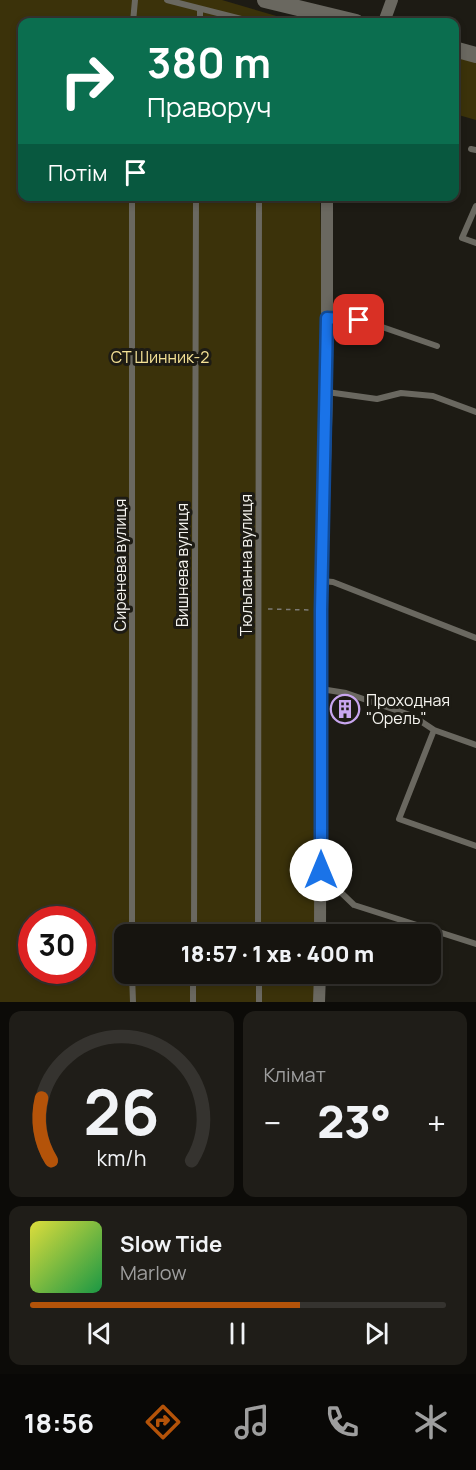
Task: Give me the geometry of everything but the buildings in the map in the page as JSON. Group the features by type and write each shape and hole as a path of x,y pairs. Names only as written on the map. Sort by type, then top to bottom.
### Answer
{"main road":[{"path":"265,0 321,18"},
{"path":"459,50 476,55"}],"street":[{"path":"385,18 392,0"},
{"path":"320,924 321,610 327,392 327,201"},
{"path":"320,984 320,1002"}],"lane":[{"path":"133,18 135,0"},
{"path":"167,0 237,18"},
{"path":"200,9 200,18"},
{"name":"Сиренева вулиця","path":"132,201 132,924"},
{"name":"Вишнева вулиця","path":"194,924 196,201"},
{"name":"Тюльпанна вулиця","path":"258,924 259,201"},
{"path":"476,206 462,238 476,243"},
{"path":"327,318 359,320 437,346"},
{"path":"327,392 377,399 401,393 433,396 476,412"},
{"path":"322,581 333,582 476,638"},
{"path":"321,689 346,693 413,716 434,730 476,745"},
{"path":"434,730 399,819 476,846"},
{"path":"321,848 328,880 354,905 476,944"},
{"path":"132,984 133,1002"},
{"path":"193,984 193,1002"},
{"path":"259,984 259,1002"}],"path":[{"path":"259,609 321,610"}],"green space":[{"name":"СТ Шинник-2","path":"0,0 222,0 283,18 18,18 18,201 320,201 322,291 319,924 114,924 114,984 318,984 318,1002 0,1002"},
{"path":"459,54 476,58 476,120 459,115"}],"place":[{"name":"Проходная \"Орель\"","path":"345,709"}],"route":[{"path":"321,870 321,610 327,318 359,320"}]}
